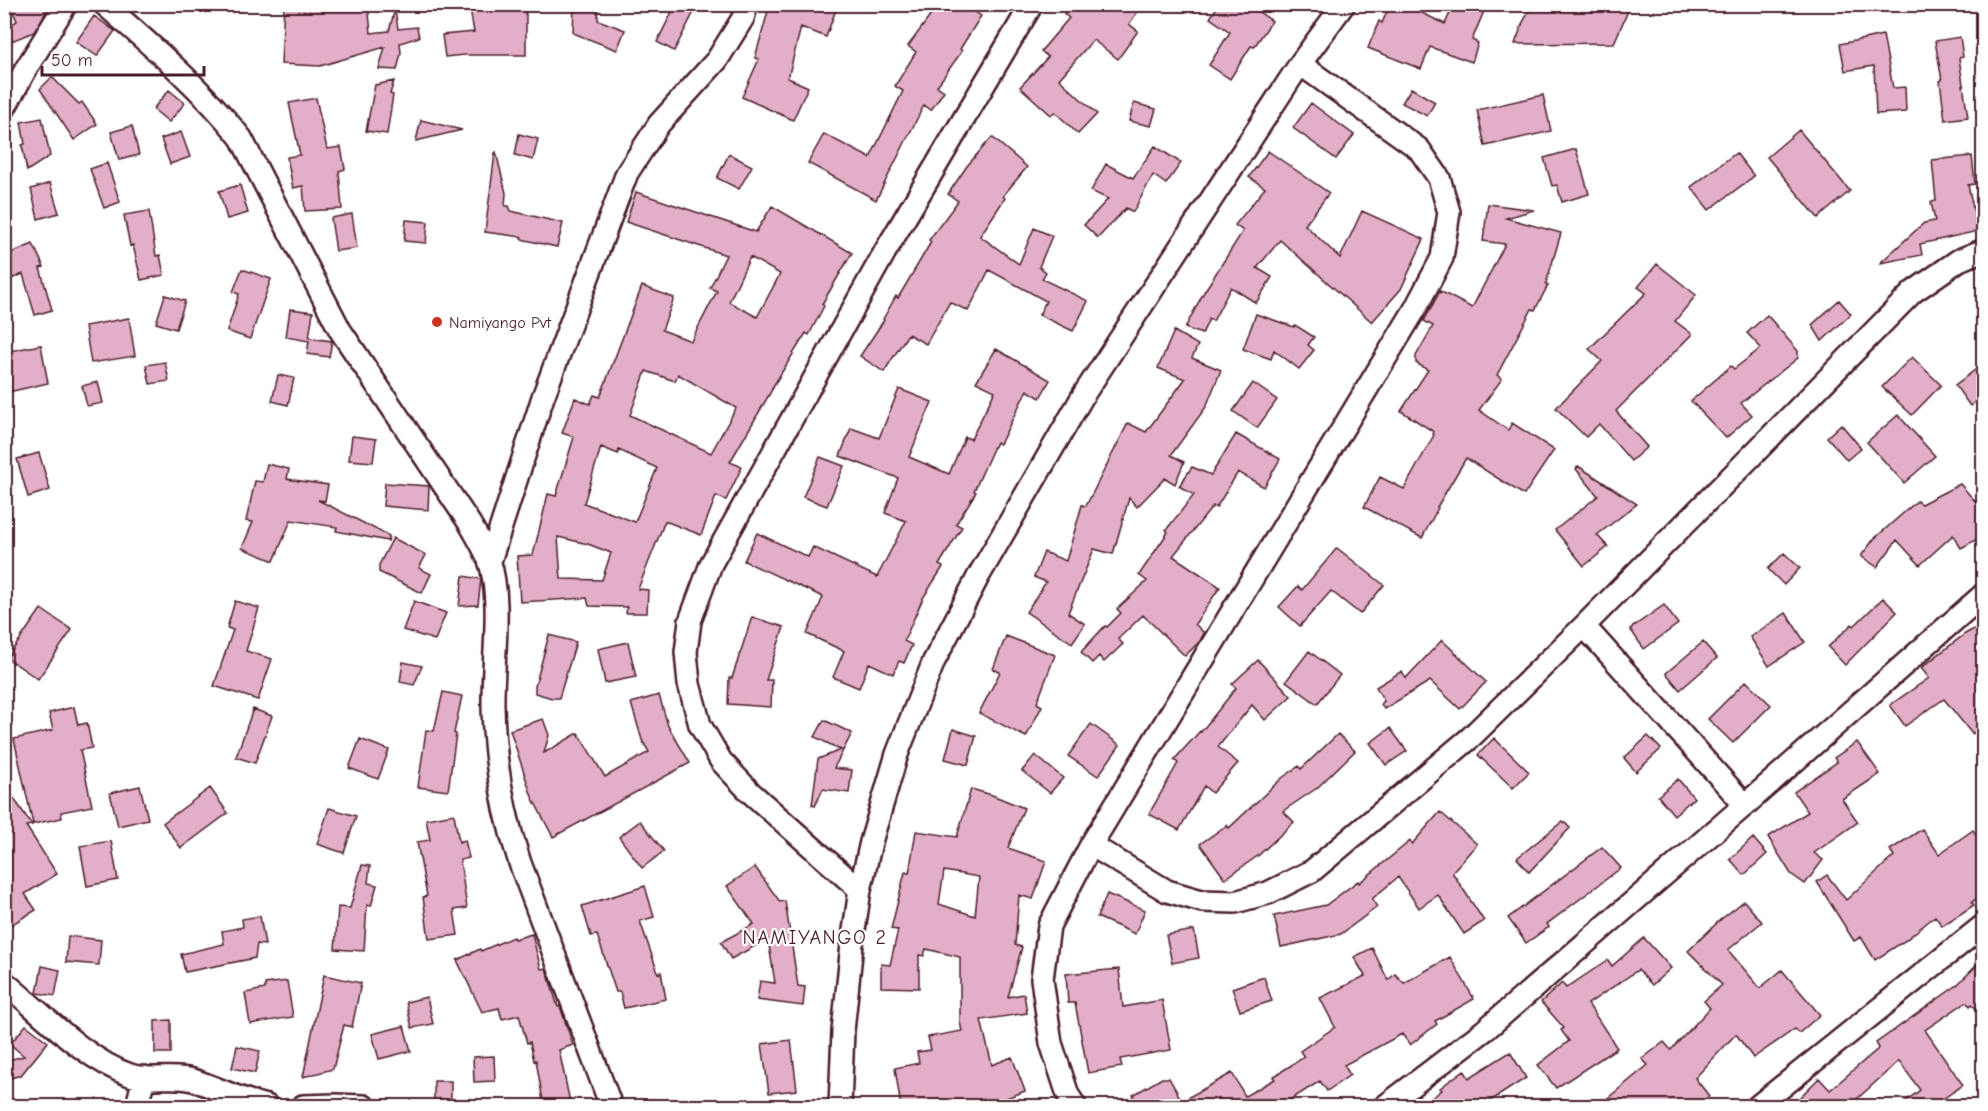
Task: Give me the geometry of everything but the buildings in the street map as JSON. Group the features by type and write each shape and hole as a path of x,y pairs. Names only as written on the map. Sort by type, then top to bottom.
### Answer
{"street":[{"path":"4,110 27,67 66,4"},
{"path":"104,4 159,52 227,121 240,138 340,330 470,524 489,561 494,580 493,705 496,759 503,801 520,863 611,1107"},
{"path":"489,561 543,397 627,173 659,124 717,60 743,18 747,4"},
{"path":"860,890 750,792 721,761 700,725 689,684 686,652 690,621 711,564 886,250 1032,4"},
{"path":"840,1107 843,1031 860,890 871,842 897,754 934,661 967,598 1084,394 1300,64 1344,4"},
{"path":"1075,1107 1068,1095 1051,1043 1042,979 1049,926 1090,845 1414,311 1442,258 1449,212 1439,178 1419,149 1300,64"},
{"path":"1090,845 1167,891 1202,901 1236,902 1268,893 1312,871 1470,738 1584,626 1913,292 1959,260 1983,250"},
{"path":"1385,1107 1485,1030 1745,805 1983,594"},
{"path":"1584,626 1745,805"},
{"path":"1758,1107 1983,925"},
{"path":"4,982 90,1053 130,1075 191,1079 267,1107"},
{"path":"137,1107 144,1077"},
{"path":"303,1107 335,1105 364,1107"}],"place":[{"name":"Namiyango Pvt","path":"437,322"}],"district":[{"name":"NAMIYANGO 2","path":"815,937"}]}
